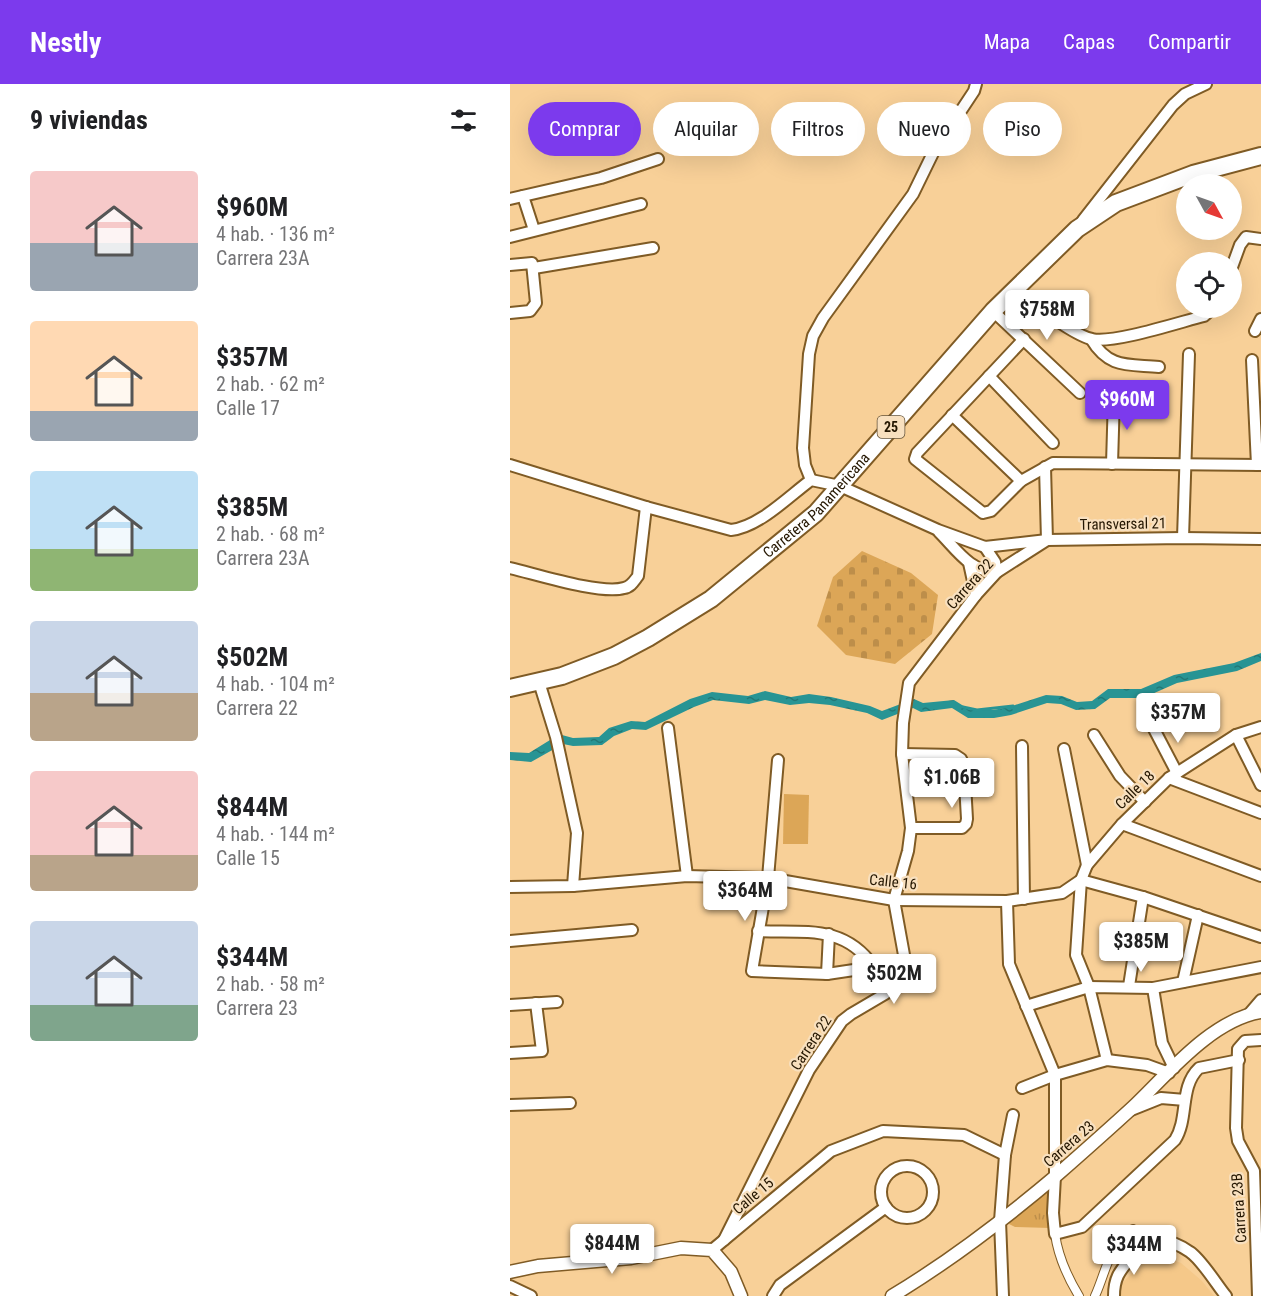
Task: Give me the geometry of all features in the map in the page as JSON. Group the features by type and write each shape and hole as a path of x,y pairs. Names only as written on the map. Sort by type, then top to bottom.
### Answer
{"highway":[{"name":"Carretera Panamericana","path":"510,688 539,682 614,656 711,599 816,513 993,311 1077,230 1116,203 1193,174 1261,156"}],"street":[{"path":"510,465 646,507 731,530 742,529 758,521 811,480 805,465 803,448 809,354 813,336 823,318 913,194 933,153 974,91 976,84"},
{"path":"1077,230 1173,105 1185,94 1206,84"},
{"path":"510,199 601,178 658,159"},
{"path":"524,196 534,230"},
{"path":"510,237 641,204"},
{"path":"1237,252 1246,237 1261,239"},
{"path":"534,268 652,248"},
{"path":"510,265 530,262 534,268 536,303 530,311 510,313"},
{"path":"1014,290 1074,331 1091,339 1110,339 1196,318"},
{"path":"993,311 1080,393"},
{"path":"1255,331 1261,319"},
{"path":"1024,339 917,453 915,459 975,508 987,514 1022,481 1049,465 1259,465 1257,395 1252,360"},
{"path":"1091,339 1098,351 1114,362 1159,368"},
{"path":"1183,538 1189,354"},
{"path":"989,376 1053,443"},
{"path":"1112,464 1114,396"},
{"path":"952,416 1022,481"},
{"path":"1047,540 1049,465"},
{"name":"Transversal 21","path":"811,480 840,486 938,530 986,547 1047,540 1261,539"},
{"path":"510,568 575,584 624,589 631,585 638,576 646,507"},
{"name":"Transversal 21","path":"938,530 969,563 985,572 998,572"},
{"name":"Carrera 22","path":"724,1240 809,1070 842,1021 885,994 900,977 904,956 894,900 908,851 911,828 902,754 903,723 909,683 976,596 998,572 1047,540"},
{"path":"986,547 998,572"},
{"path":"969,563 976,596"},
{"path":"539,682 556,737 578,833 573,886"},
{"name":"Calle 18","path":"1081,880 1087,865 1122,824 1173,776 1236,735 1261,727"},
{"path":"668,728 687,876"},
{"path":"1154,729 1173,776 1261,813"},
{"path":"1094,735 1120,776 1145,802"},
{"path":"1236,735 1261,785"},
{"path":"1022,746 1024,899"},
{"path":"1064,749 1087,865"},
{"path":"902,754 955,755 961,759 964,766 966,825 962,828 911,828"},
{"path":"778,760 768,878 752,970 827,974 874,968 900,977"},
{"path":"1122,824 1261,876"},
{"name":"Calle 16","path":"510,887 573,886 687,876 768,878 894,900 1007,901 1062,893 1081,880"},
{"path":"1107,1060 1089,987 1076,955 1081,880 1143,897 1261,937"},
{"path":"1129,986 1143,897"},
{"path":"1007,901 1009,964 1055,1075 1053,1213 1055,1234 1071,1282 1079,1296"},
{"path":"1183,982 1198,915"},
{"path":"510,941 632,930"},
{"path":"758,931 829,934 843,939 864,954 874,968"},
{"path":"827,974 829,934"},
{"path":"1026,1006 1089,987 1153,988 1261,967"},
{"path":"1153,988 1162,1043 1172,1071"},
{"path":"1255,1013 1261,1000"},
{"path":"510,1005 557,1002"},
{"path":"510,1053 542,1051 536,1003"},
{"name":"Carrera 23","path":"892,1296 938,1268 1055,1176 1128,1112 1200,1043 1226,1024 1255,1013"},
{"path":"1055,1234 1082,1227 1175,1140 1181,1130 1189,1081 1199,1068 1239,1055 1245,1041 1261,1040"},
{"name":"Carrera 23B","path":"1239,1055 1236,1128 1238,1141 1258,1171 1258,1296"},
{"path":"1022,1088 1055,1075 1107,1060 1148,1065 1172,1071"},
{"path":"1128,1112 1161,1098 1185,1100"},
{"path":"510,1106 570,1103"},
{"path":"1003,1296 1000,1221 1005,1155 1013,1115"},
{"name":"Calle 15","path":"712,1250 831,1151 883,1131 964,1135 1005,1155"},
{"path":"910,1166 923,1171 931,1182 933,1195 931,1202 922,1212 917,1216 903,1217 897,1216 886,1208 881,1188 891,1171 910,1166"},
{"path":"773,1296 780,1285 886,1208"},
{"path":"1095,1296 1108,1258 1125,1234 1133,1229 1148,1242"},
{"path":"1114,1296 1114,1282 1118,1273 1137,1250 1148,1242 1163,1239 1191,1253 1226,1296"},
{"path":"510,1272 538,1266 631,1258 681,1248 712,1250 731,1272 741,1296"},
{"path":"510,1286 531,1296"}],"shaded area":[{"path":"1164,1257 1181,1263 1202,1281 1214,1296 1121,1296 1122,1283 1130,1275 1144,1263"}],"green space":[{"path":"862,551 911,573 938,595 932,634 895,664 846,655 817,626 833,577"},
{"path":"784,794 809,795 808,844 783,844"},
{"path":"1053,1187 1050,1228 1015,1227 1009,1224 1010,1220"}],"water":[{"path":"1261,653 1261,661 1237,671 1177,683 1143,698 1110,698 1095,709 1076,710 1061,704 1047,703 1011,715 994,718 968,718 952,708 921,712 913,708 882,720 867,713 830,705 809,703 790,705 765,700 749,704 713,700 646,730 632,729 614,736 602,745 563,744 531,762 510,760 510,752 529,753 562,735 573,738 599,737 609,728 631,721 645,722 690,699 712,692 748,696 765,691 791,697 809,694 870,706 882,711 914,699 923,703 954,700 970,710 993,710 1046,695 1062,696 1077,702 1092,701 1108,689 1141,689 1174,675 1234,663"}],"waterway":[{"path":"963,707 977,710 1013,706"}]}
